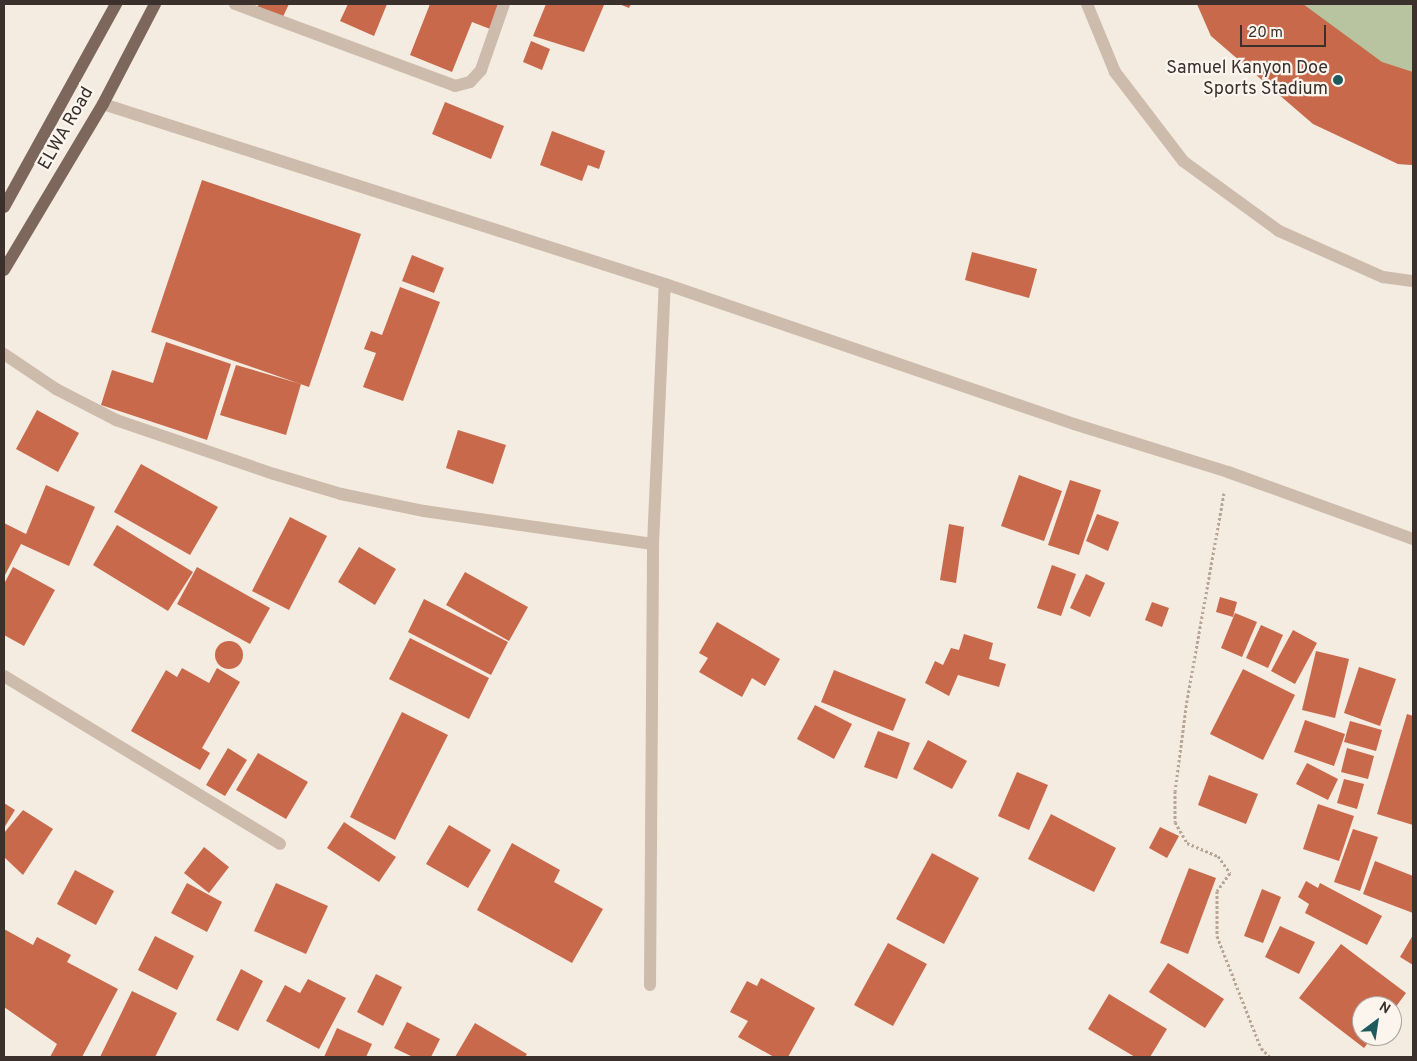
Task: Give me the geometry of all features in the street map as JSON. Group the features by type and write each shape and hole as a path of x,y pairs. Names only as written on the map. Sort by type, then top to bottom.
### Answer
{"main road":[{"name":"ELWA Road","path":"4,207 116,4"},
{"name":"ELWA Road","path":"4,270 103,104 155,4"}],"street":[{"path":"236,4 454,86 470,82 481,70 504,4"},
{"path":"1087,4 1115,72 1183,161 1279,230 1383,277 1413,282"},
{"path":"103,104 665,284 1065,421 1228,472 1413,539"},
{"path":"650,986 653,544 665,284"},
{"path":"4,354 56,388 116,420 274,474 341,494 424,510 653,544"},
{"path":"4,676 280,844"}],"path":[{"path":"1228,472 1187,700 1176,792 1175,822 1187,843 1218,856 1230,873 1217,891 1217,936 1261,1048 1270,1057"}],"green space":[{"name":"Samuel Kanyon Doe Sports Stadium","path":"1197,4 1413,4 1413,165 1398,164 1211,36"}],"building":[{"path":"259,4 289,4 281,21 256,9"},
{"path":"348,4 387,4 374,36 340,21"},
{"path":"430,4 509,4 498,32 472,22 452,72 410,55"},
{"path":"546,4 604,5 584,52 533,36"},
{"path":"619,4 631,4 629,8"},
{"name":"Samuel Kanyon Doe Sports Stadium","path":"1197,4 1303,4 1382,62 1413,72 1413,165 1398,164 1313,124 1211,36"},
{"path":"531,41 550,49 542,70 523,62"},
{"path":"445,102 504,126 491,159 432,134"},
{"path":"552,131 605,151 599,169 588,165 582,181 540,165"},
{"path":"202,180 361,234 309,387 151,332"},
{"path":"972,252 1037,269 1029,298 965,280"},
{"path":"412,255 444,268 434,293 402,281"},
{"path":"400,287 440,302 403,401 363,387 376,353 364,349 371,331 382,335"},
{"path":"166,342 231,364 207,440 101,405 112,370 153,383"},
{"path":"236,365 301,384 286,435 220,415"},
{"path":"37,410 79,433 58,472 16,449"},
{"path":"458,430 506,445 493,484 446,468"},
{"path":"141,464 218,507 190,555 114,512"},
{"path":"1019,475 1062,491 1044,541 1001,526"},
{"path":"1070,480 1101,490 1079,555 1048,545"},
{"path":"46,485 95,507 69,566 21,544 4,577 4,523 26,534"},
{"path":"1097,514 1119,522 1108,551 1086,541"},
{"path":"290,517 327,536 289,610 252,591"},
{"path":"949,524 964,527 956,583 940,580"},
{"path":"117,525 193,572 168,611 93,565"},
{"path":"359,547 396,569 375,605 338,582"},
{"path":"1052,565 1076,574 1061,616 1037,608"},
{"path":"13,567 55,590 24,646 4,635 4,584"},
{"path":"197,567 270,608 250,644 177,604"},
{"path":"465,572 528,607 509,641 446,605"},
{"path":"1086,574 1105,583 1090,617 1070,608"},
{"path":"1220,597 1237,602 1233,617 1216,612"},
{"path":"424,599 508,642 491,675 408,632"},
{"path":"1152,602 1169,608 1162,627 1145,620"},
{"path":"1235,613 1257,622 1242,657 1221,648"},
{"path":"717,622 780,659 765,686 752,678 742,697 699,672 708,658 699,653"},
{"path":"1261,625 1283,635 1268,668 1246,658"},
{"path":"1293,630 1317,643 1295,684 1271,671"},
{"path":"964,634 993,643 989,659 1006,664 999,687 958,675 949,696 925,683 935,661 943,665 951,648 959,650"},
{"path":"410,638 489,678 469,719 389,679"},
{"path":"229,641 239,645 243,655 239,665 229,669 219,665 215,655 219,645"},
{"path":"1316,651 1349,659 1335,718 1302,710"},
{"path":"1359,667 1396,679 1380,726 1344,713"},
{"path":"182,668 209,683 217,668 240,682 202,748 210,753 200,770 131,731 166,670 177,677"},
{"path":"1243,669 1295,695 1263,760 1210,734"},
{"path":"834,670 906,699 893,731 821,702"},
{"path":"815,705 852,724 834,759 797,739"},
{"path":"402,712 448,735 395,840 350,817"},
{"path":"1407,714 1413,716 1413,825 1377,814"},
{"path":"1305,720 1345,734 1334,766 1294,752"},
{"path":"1350,721 1382,730 1376,751 1344,742"},
{"path":"878,731 910,743 897,779 864,767"},
{"path":"928,740 967,761 952,789 913,769"},
{"path":"228,748 247,760 225,796 206,785"},
{"path":"1347,748 1374,756 1368,779 1341,772"},
{"path":"258,753 308,782 286,819 236,790"},
{"path":"1307,763 1338,779 1328,800 1296,784"},
{"path":"1017,772 1048,785 1029,830 998,816"},
{"path":"1209,775 1258,794 1246,824 1198,805"},
{"path":"1344,779 1364,784 1357,809 1337,803"},
{"path":"4,803 15,810 4,828"},
{"path":"1318,804 1354,816 1339,861 1303,849"},
{"path":"23,810 53,829 23,875 4,857 4,833"},
{"path":"1051,814 1116,848 1094,892 1028,859"},
{"path":"344,822 396,857 379,882 327,848"},
{"path":"449,825 491,850 468,888 426,864"},
{"path":"1160,827 1179,836 1167,858 1149,848"},
{"path":"1353,829 1378,837 1360,891 1334,882"},
{"path":"512,843 560,870 554,882 603,909 572,963 477,910"},
{"path":"204,847 229,867 209,893 184,873"},
{"path":"932,853 979,878 944,944 896,919"},
{"path":"1375,861 1413,876 1413,913 1363,894"},
{"path":"1189,868 1216,878 1188,954 1160,943"},
{"path":"75,870 114,891 96,925 57,904"},
{"path":"1306,881 1318,888 1320,883 1382,916 1367,945 1305,913 1309,904 1298,897"},
{"path":"187,883 222,902 207,932 171,913"},
{"path":"276,883 328,906 306,954 254,931"},
{"path":"1262,889 1281,897 1263,943 1244,936"},
{"path":"1280,926 1315,942 1299,974 1265,957"},
{"path":"4,929 33,945 37,937 71,955 67,962 118,989 82,1057 50,1057 57,1044 4,1007"},
{"path":"1413,935 1413,965 1400,957"},
{"path":"155,936 194,956 177,990 138,970"},
{"path":"888,943 927,964 893,1026 854,1005"},
{"path":"1341,944 1406,993 1402,998 1402,996 1352,996 1352,1039 1299,998"},
{"path":"1168,963 1224,999 1205,1028 1149,992"},
{"path":"241,969 263,981 238,1031 216,1020"},
{"path":"376,974 402,987 383,1026 357,1012"},
{"path":"761,978 815,1008 788,1057 774,1057 738,1037 748,1021 730,1012 747,981 757,986"},
{"path":"308,979 346,998 319,1049 266,1021 285,985 300,993"},
{"path":"132,991 177,1013 155,1057 100,1057"},
{"path":"1109,994 1167,1029 1150,1057 1135,1057 1088,1029"},
{"path":"407,1022 440,1039 431,1057 413,1057 394,1048"},
{"path":"475,1023 527,1054 525,1057 455,1057"},
{"path":"337,1028 372,1044 366,1057 324,1057"}],"place":[{"name":"Samuel Kanyon Doe Sports Stadium","path":"1338,80"}]}
